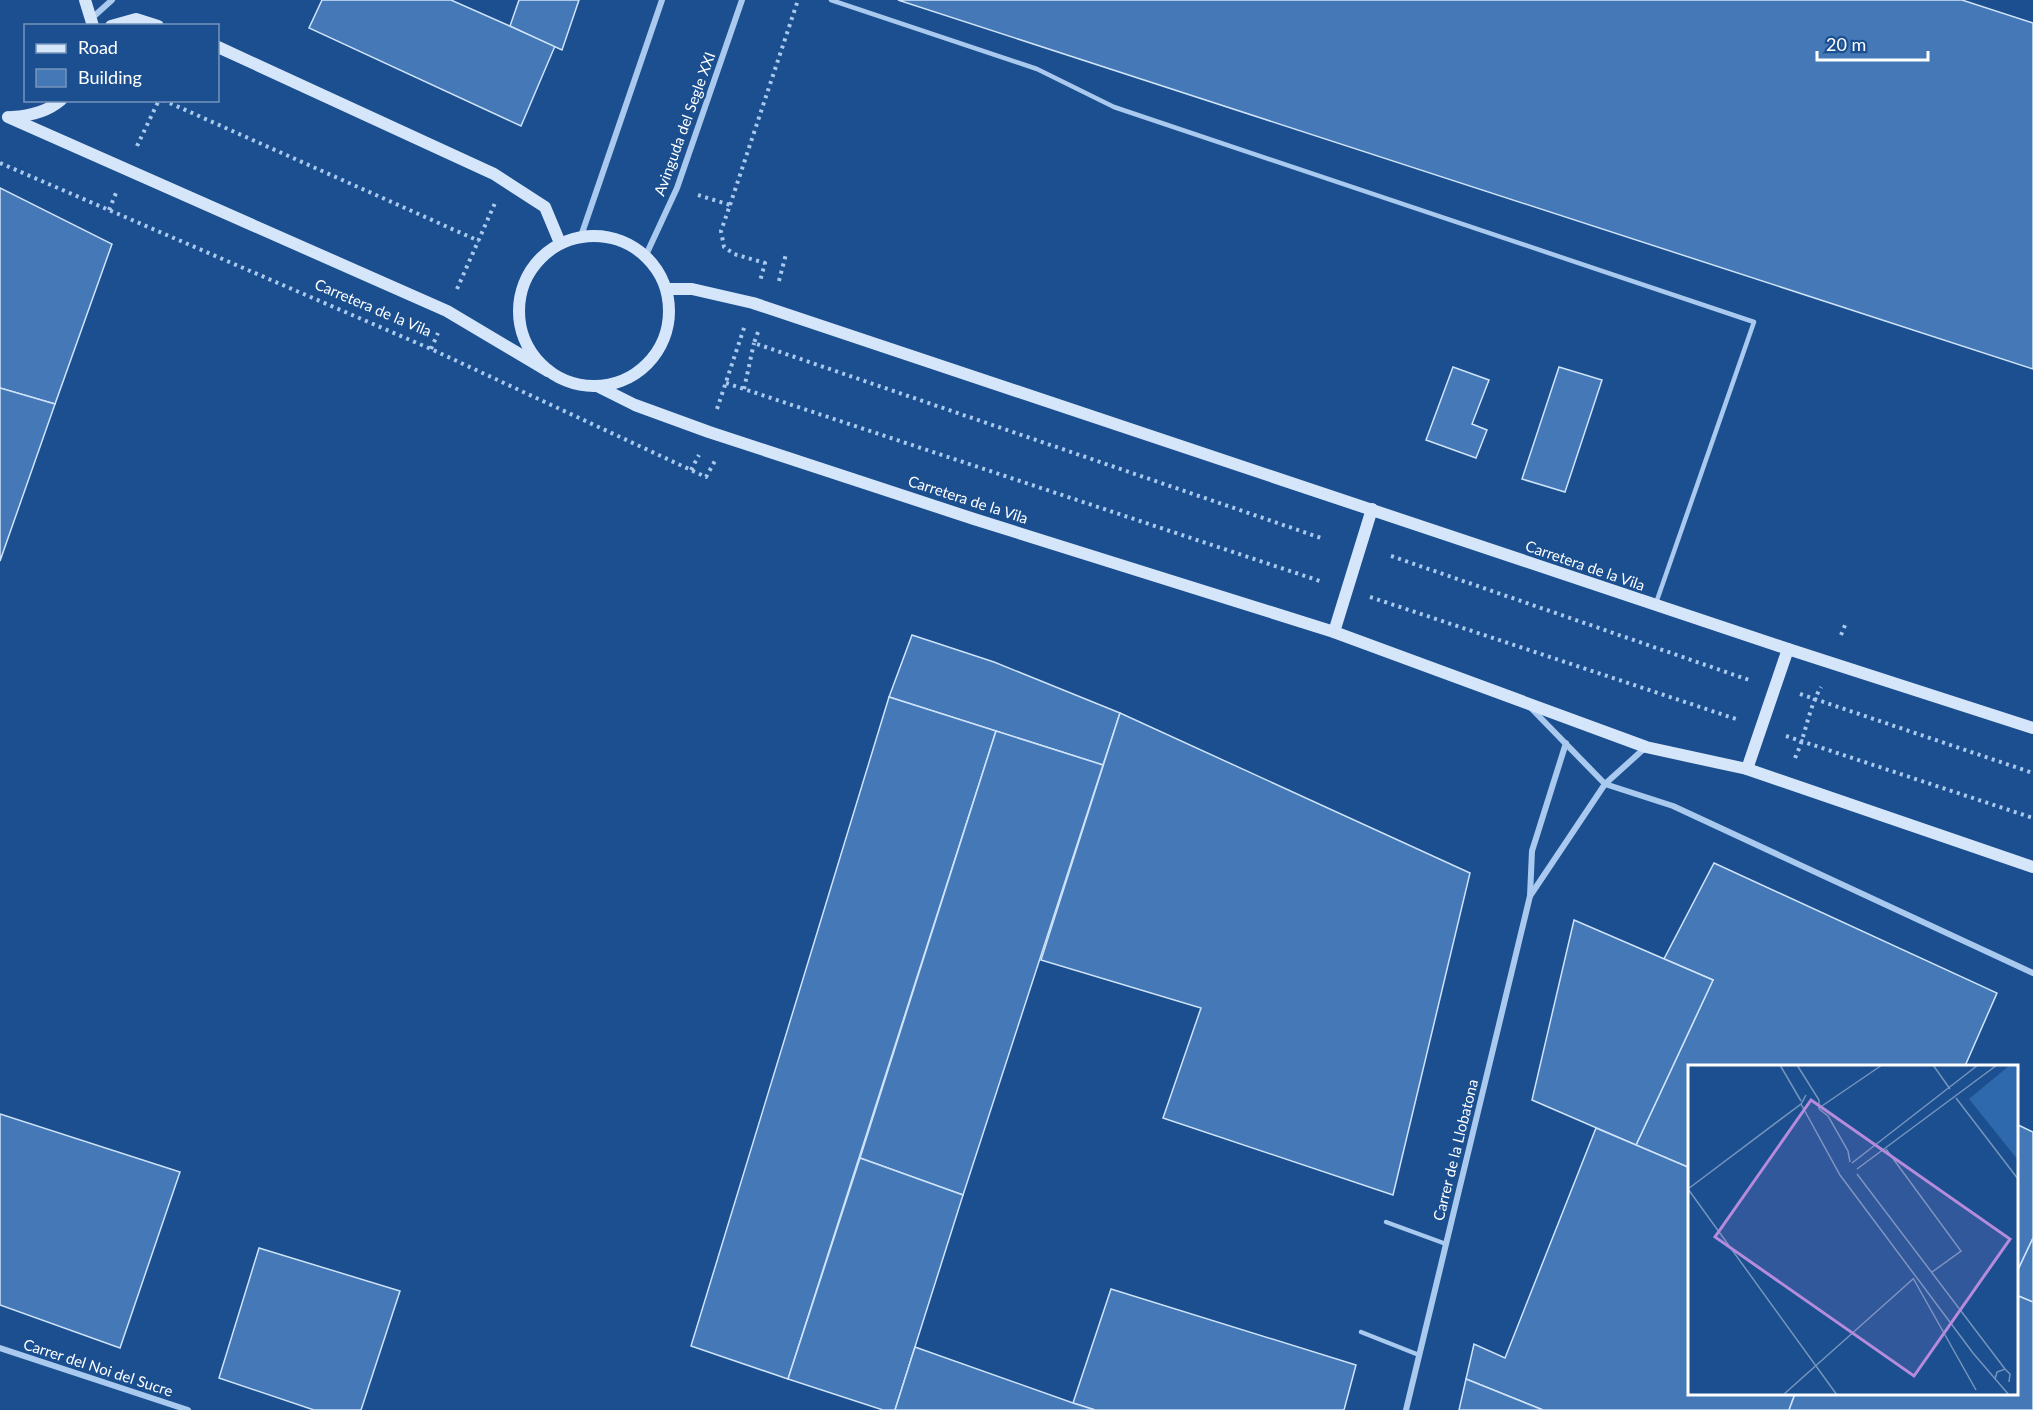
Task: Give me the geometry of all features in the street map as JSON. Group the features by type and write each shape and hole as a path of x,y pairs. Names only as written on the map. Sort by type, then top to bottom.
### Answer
{"street":[{"path":"85,0 93,22 112,0"},
{"path":"581,236 662,0"},
{"name":"Avinguda del Segle XXI","path":"646,255 677,188 742,0"},
{"path":"118,24 136,19 152,24"},
{"path":"219,47 494,174 545,207 560,243"},
{"path":"4,117 42,112 58,102"},
{"name":"Carretera de la Vila","path":"4,117 447,310 548,371"},
{"path":"598,235 616,238 632,245 655,265 667,289 670,306 669,323 664,340 645,368 630,378 614,384 580,385 563,380 548,371 533,356 523,337 518,315 520,293 529,273 543,256 560,243 581,236 598,235"},
{"name":"Carretera de la Vila","path":"667,289 692,290 753,303 1788,650 2033,728"},
{"name":"Carretera de la Vila","path":"597,386 636,405 709,432 974,519 1334,632 1646,747 1747,769 2033,867"},
{"path":"1334,632 1372,509"},
{"path":"1747,769 1788,650"},
{"path":"1526,703 1605,784 1672,806 2033,973"},
{"name":"Carrer de la Llobatona","path":"1406,1410 1530,896 1532,851 1566,743"},
{"name":"Carrer de la Llobatona","path":"1530,896 1605,784 1646,747"},
{"name":"Carrer del Noi del Sucre","path":"0,1348 188,1410"}],"lane":[{"path":"831,0 1037,69 1114,107 1754,322 1656,605"},
{"path":"1386,1222 1446,1244"},
{"path":"1361,1332 1419,1355"}],"path":[{"path":"759,282 765,263 734,254 724,247 721,231 798,0"},
{"path":"136,150 160,102"},
{"path":"166,102 479,241"},
{"name":"Carretera de la Vila","path":"0,163 431,349 691,470"},
{"path":"109,210 120,184"},
{"path":"708,198 730,205"},
{"path":"454,295 495,203"},
{"path":"779,281 786,254"},
{"path":"716,412 748,318"},
{"path":"744,389 760,324"},
{"path":"431,349 439,330"},
{"path":"754,343 1324,539"},
{"path":"726,383 2033,818"},
{"path":"703,447 691,470 706,477 719,453"},
{"path":"1391,556 1749,680"},
{"path":"1840,635 1846,623"},
{"path":"1794,762 1803,742 1814,699 1824,681"},
{"path":"1800,694 2033,773"}],"building":[{"path":"322,0 451,0 555,46 521,126 309,28"},
{"path":"519,0 579,0 562,50 510,26"},
{"path":"898,0 1962,0 2033,23 2033,369"},
{"path":"0,188 112,244 55,404 0,388"},
{"path":"1453,367 1489,380 1472,424 1487,430 1476,458 1426,440"},
{"path":"1559,367 1602,380 1565,492 1522,479"},
{"path":"0,388 55,404 0,561"},
{"path":"912,635 994,662 1120,713 1103,765 889,697"},
{"path":"889,697 996,731 788,1379 691,1346"},
{"path":"1120,713 1470,873 1393,1195 1163,1118 1201,1008 1041,960"},
{"path":"996,731 1103,765 963,1195 860,1158"},
{"path":"1714,863 1997,993 1965,1065 1688,1065 1688,1167 1636,1145 1713,980 1664,959"},
{"path":"1574,920 1713,980 1636,1145 1532,1100"},
{"path":"0,1114 180,1172 120,1348 0,1305"},
{"path":"2018,1125 2033,1132 2033,1238 2018,1270"},
{"path":"1596,1128 1688,1167 1688,1395 1795,1395 1789,1410 1543,1410 1466,1379 1474,1344 1505,1358"},
{"path":"860,1158 963,1195 895,1410 883,1410 788,1379"},
{"path":"2033,1238 2033,1302 2018,1296 2018,1270"},
{"path":"259,1248 400,1291 361,1410 314,1410 219,1378"},
{"path":"1111,1289 1356,1365 1344,1410 1095,1410 1073,1403"},
{"path":"2018,1296 2033,1302 2033,1410 1789,1410 1795,1395 2018,1395"},
{"path":"915,1347 1073,1403 1095,1410 895,1410"},
{"path":"1466,1379 1543,1410 1459,1410"}]}
